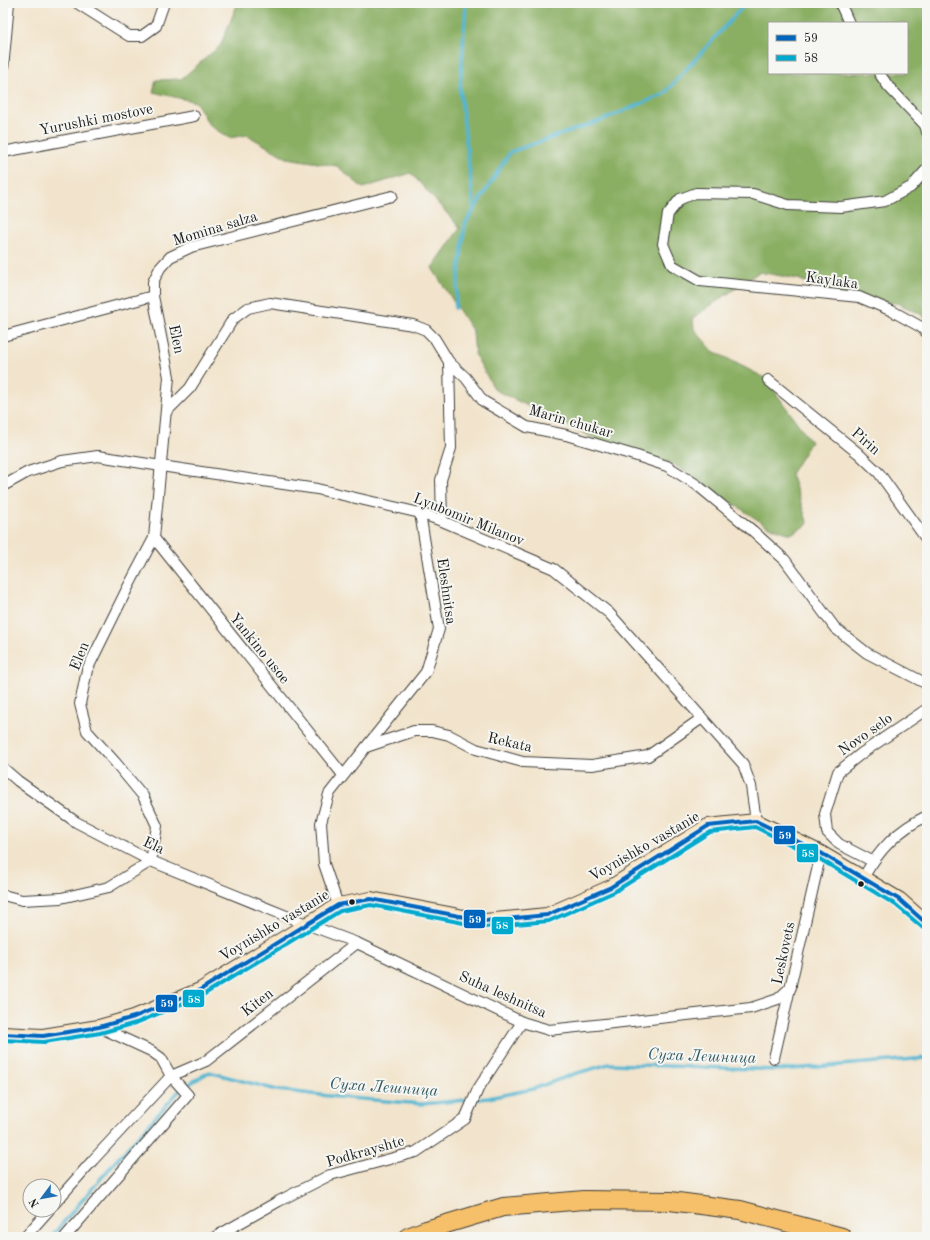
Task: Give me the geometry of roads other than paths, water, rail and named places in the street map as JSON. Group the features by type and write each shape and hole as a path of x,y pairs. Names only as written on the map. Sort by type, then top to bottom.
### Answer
{"highway":[{"path":"408,1237 426,1230 503,1207 584,1200 670,1201 740,1210 842,1237"}],"street":[{"path":"3,69 9,3"},
{"path":"77,3 129,36 142,36 156,26 164,3"},
{"path":"840,3 849,22"},
{"path":"879,74 888,86 925,125 927,132"},
{"name":"Yurushki mostove","path":"3,152 194,116"},
{"name":"Kaylaka","path":"927,169 911,187 886,201 841,207 788,205 753,194 696,193 680,199 668,214 663,244 672,266 700,281 858,297 892,311 920,327 927,333"},
{"name":"Momina salza","path":"153,296 153,282 160,268 170,257 191,247 392,196"},
{"path":"3,336 153,296"},
{"name":"Elen","path":"151,861 157,826 143,796 87,731 80,704 87,670 154,538 170,377 153,296"},
{"name":"Marin chukar","path":"167,411 190,388 233,319 248,308 270,303 413,325 426,330 435,339 449,362 466,378 483,401 527,427 566,435 667,466 697,485 785,560 835,628 867,653 927,684"},
{"path":"442,521 442,480 451,448 449,362"},
{"name":"Pirin","path":"768,380 858,453 879,473 927,540"},
{"name":"Lyubomir Milanov","path":"3,486 28,472 62,460 98,456 317,489 420,513 442,521 554,570 609,613 742,764 751,786 756,821"},
{"name":"Eleshnitsa","path":"366,747 426,672 438,629 420,513"},
{"name":"Yankino usoe","path":"154,538 343,775"},
{"name":"Novo selo","path":"872,861 839,844 827,832 825,814 838,772 927,709"},
{"name":"Rekata","path":"366,747 414,731 432,730 449,736 476,749 523,762 592,765 648,756 702,718"},
{"path":"338,904 324,864 321,823 329,794 366,747"},
{"name":"Ela","path":"3,768 18,781 76,822 151,861 306,924"},
{"path":"863,878 872,861 884,846 911,823 927,816"},
{"path":"756,821 821,853 900,900 927,924"},
{"name":"Voynishko vastanie","path":"3,1034 43,1036 99,1027 134,1017 200,990 338,904 371,899 485,921 547,915 611,887 708,826 756,821"},
{"name":"Leskovets","path":"774,1058 821,853"},
{"path":"3,895 22,900 61,898 109,887 151,861"},
{"name":"Suha leshnitsa","path":"306,924 357,943 522,1022 549,1030 751,1008 778,999 791,987"},
{"name":"Kiten","path":"62,1195 171,1076 206,1061 357,943"},
{"name":"Podkrayshte","path":"215,1237 330,1175 416,1152 465,1118 478,1089 522,1022"},
{"path":"65,1237 188,1095 171,1076 160,1058 151,1052 99,1027"},
{"path":"25,1237 42,1218"}],"waterway":[{"path":"466,3 460,89 474,210"},
{"path":"455,308 465,224 510,152 600,121 664,94 746,3"},
{"name":"Суха Лешница","path":"51,1237 114,1163 181,1089 209,1072 277,1090 422,1104 488,1098 533,1089 574,1074 609,1064 779,1070 927,1058"}]}
